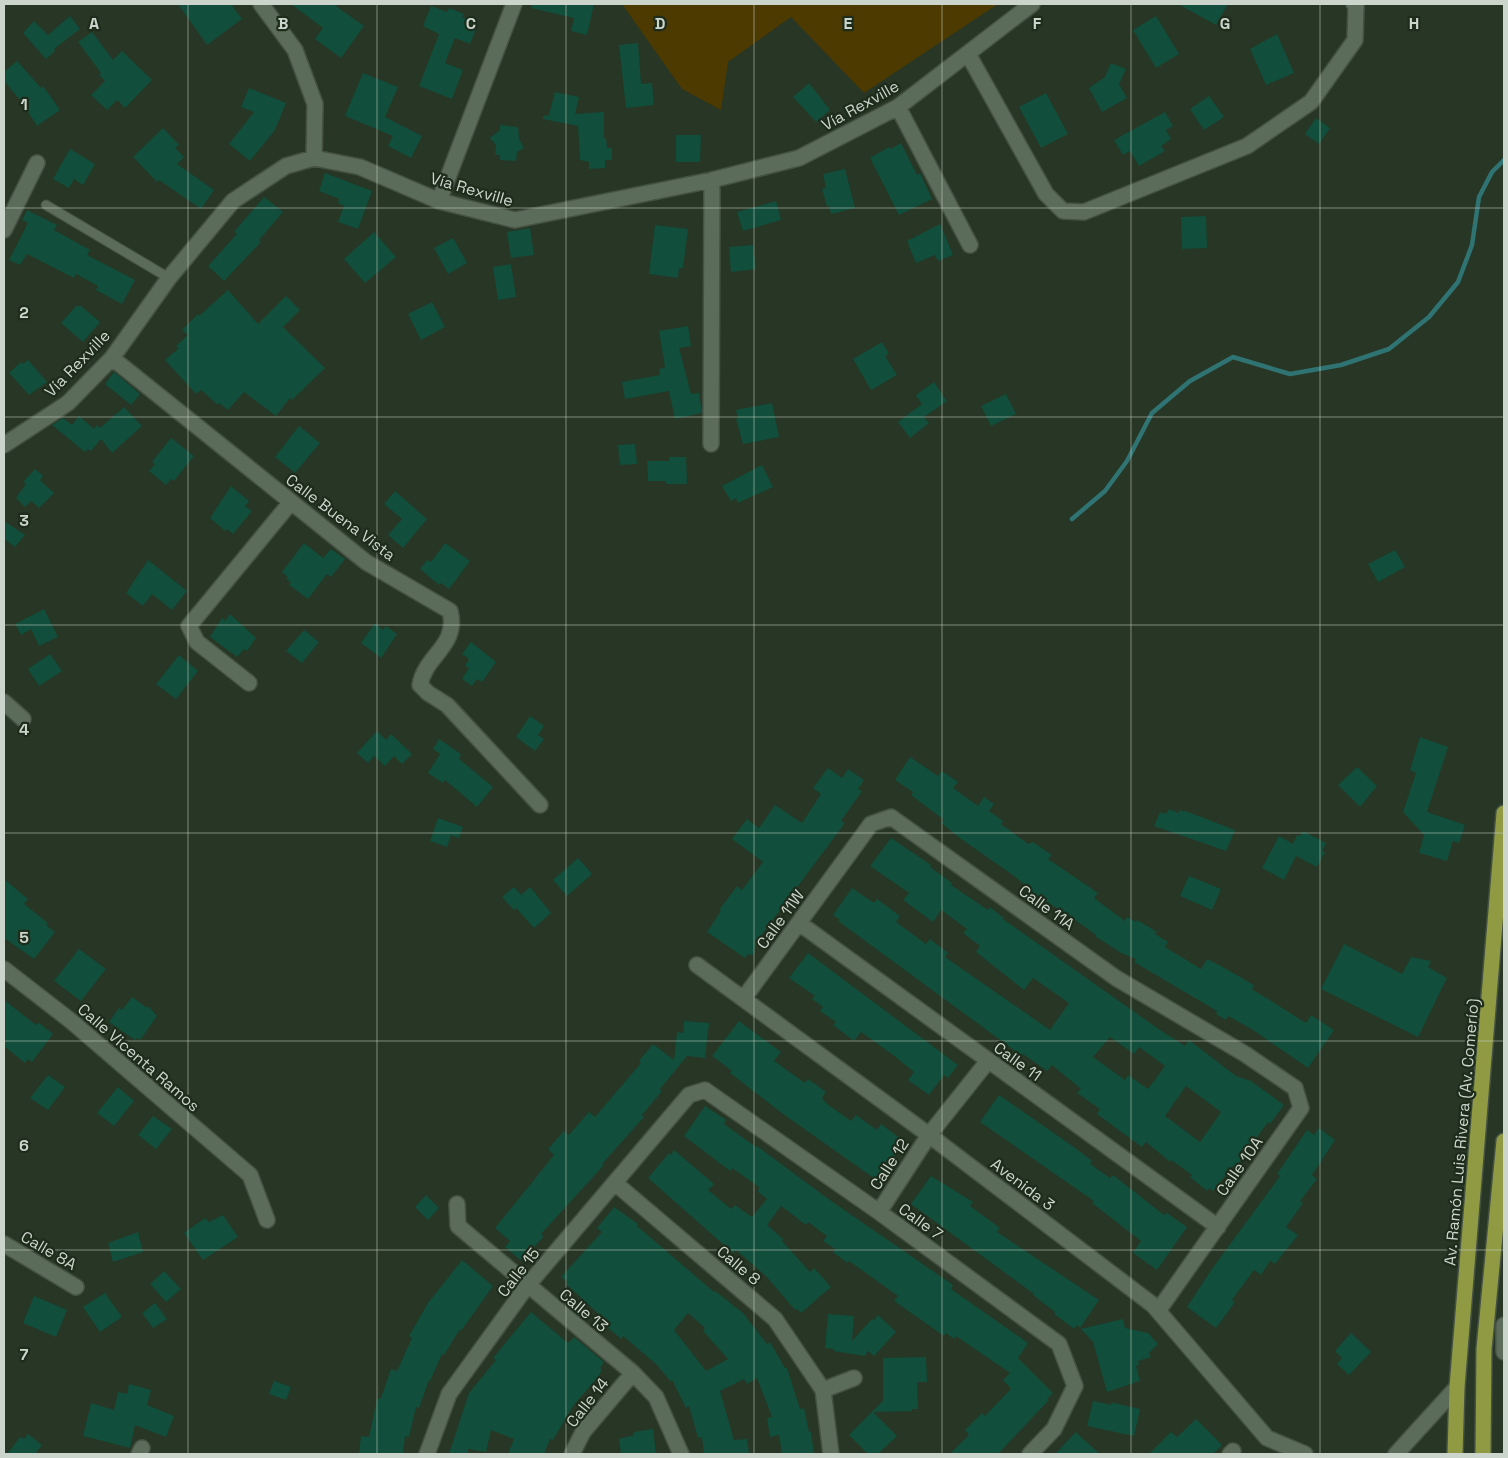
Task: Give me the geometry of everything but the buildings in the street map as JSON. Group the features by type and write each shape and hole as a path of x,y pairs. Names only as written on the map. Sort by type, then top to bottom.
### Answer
{"highway":[{"name":"Av. Ramón Luis Rivera (Av. Comerío)","path":"1455,1454 1457,1387 1504,813"},
{"path":"1483,1454 1484,1349 1504,1141"}],"street":[{"path":"261,4 295,50 315,104 314,158"},
{"path":"439,201 514,4"},
{"name":"Vía Rexville","path":"4,445 68,402 112,358 169,278 233,202 286,166 314,158 360,167 439,201 515,220 712,180 799,158 898,107 1032,4"},
{"path":"968,54 1046,194 1063,211 1084,212 1248,146 1311,102 1356,40 1356,6 1354,4"},
{"path":"898,107 970,245"},
{"path":"4,230 37,163"},
{"path":"711,444 712,180"},
{"name":"Calle Buena Vista","path":"112,358 366,562 450,611 453,622 450,638 422,676 420,685 428,693 447,705 540,805"},
{"path":"249,683 197,642 189,626 291,502"},
{"path":"4,702 23,720"},
{"name":"Calle 11A","path":"844,862 871,824 891,817 1116,978 1245,1054"},
{"name":"Calle 11W","path":"744,998 844,862"},
{"name":"Calle 11","path":"799,923 988,1062 1218,1227"},
{"name":"Avenida 3","path":"697,965 929,1135 1158,1311 1267,1438 1305,1454"},
{"name":"Calle Vicenta Ramos","path":"4,969 72,1021 250,1174 267,1220"},
{"name":"Calle 10A","path":"1158,1311 1301,1108 1295,1088 1245,1054"},
{"name":"Calle 12","path":"879,1212 929,1135 988,1062"},
{"name":"Calle 7","path":"661,1128 689,1095 705,1090 879,1212 1059,1344 1075,1386 1054,1429 1030,1454"},
{"name":"Calle 15","path":"427,1454 449,1394 527,1286 661,1128"},
{"name":"Calle 8","path":"615,1183 775,1319 822,1390 831,1454"},
{"name":"Calle 13","path":"456,1204 458,1226 527,1286 633,1373 656,1397 681,1454"},
{"name":"Calle 8A","path":"4,1244 76,1287"},
{"path":"1504,1325 1504,1352"},
{"name":"Calle 14","path":"572,1454 583,1432 633,1373"},
{"path":"822,1390 854,1378"},
{"path":"1396,1454 1457,1387"}],"lane":[{"path":"46,204 169,278"}],"shaded area":[{"path":"622,4 998,4 864,93 791,17 728,62 721,110 682,89"}],"waterway":[{"path":"1072,519 1105,491 1127,461 1152,413 1190,381 1233,357 1290,374 1341,365 1389,349 1429,317 1458,282 1472,245 1479,197 1492,172 1504,160"}]}
